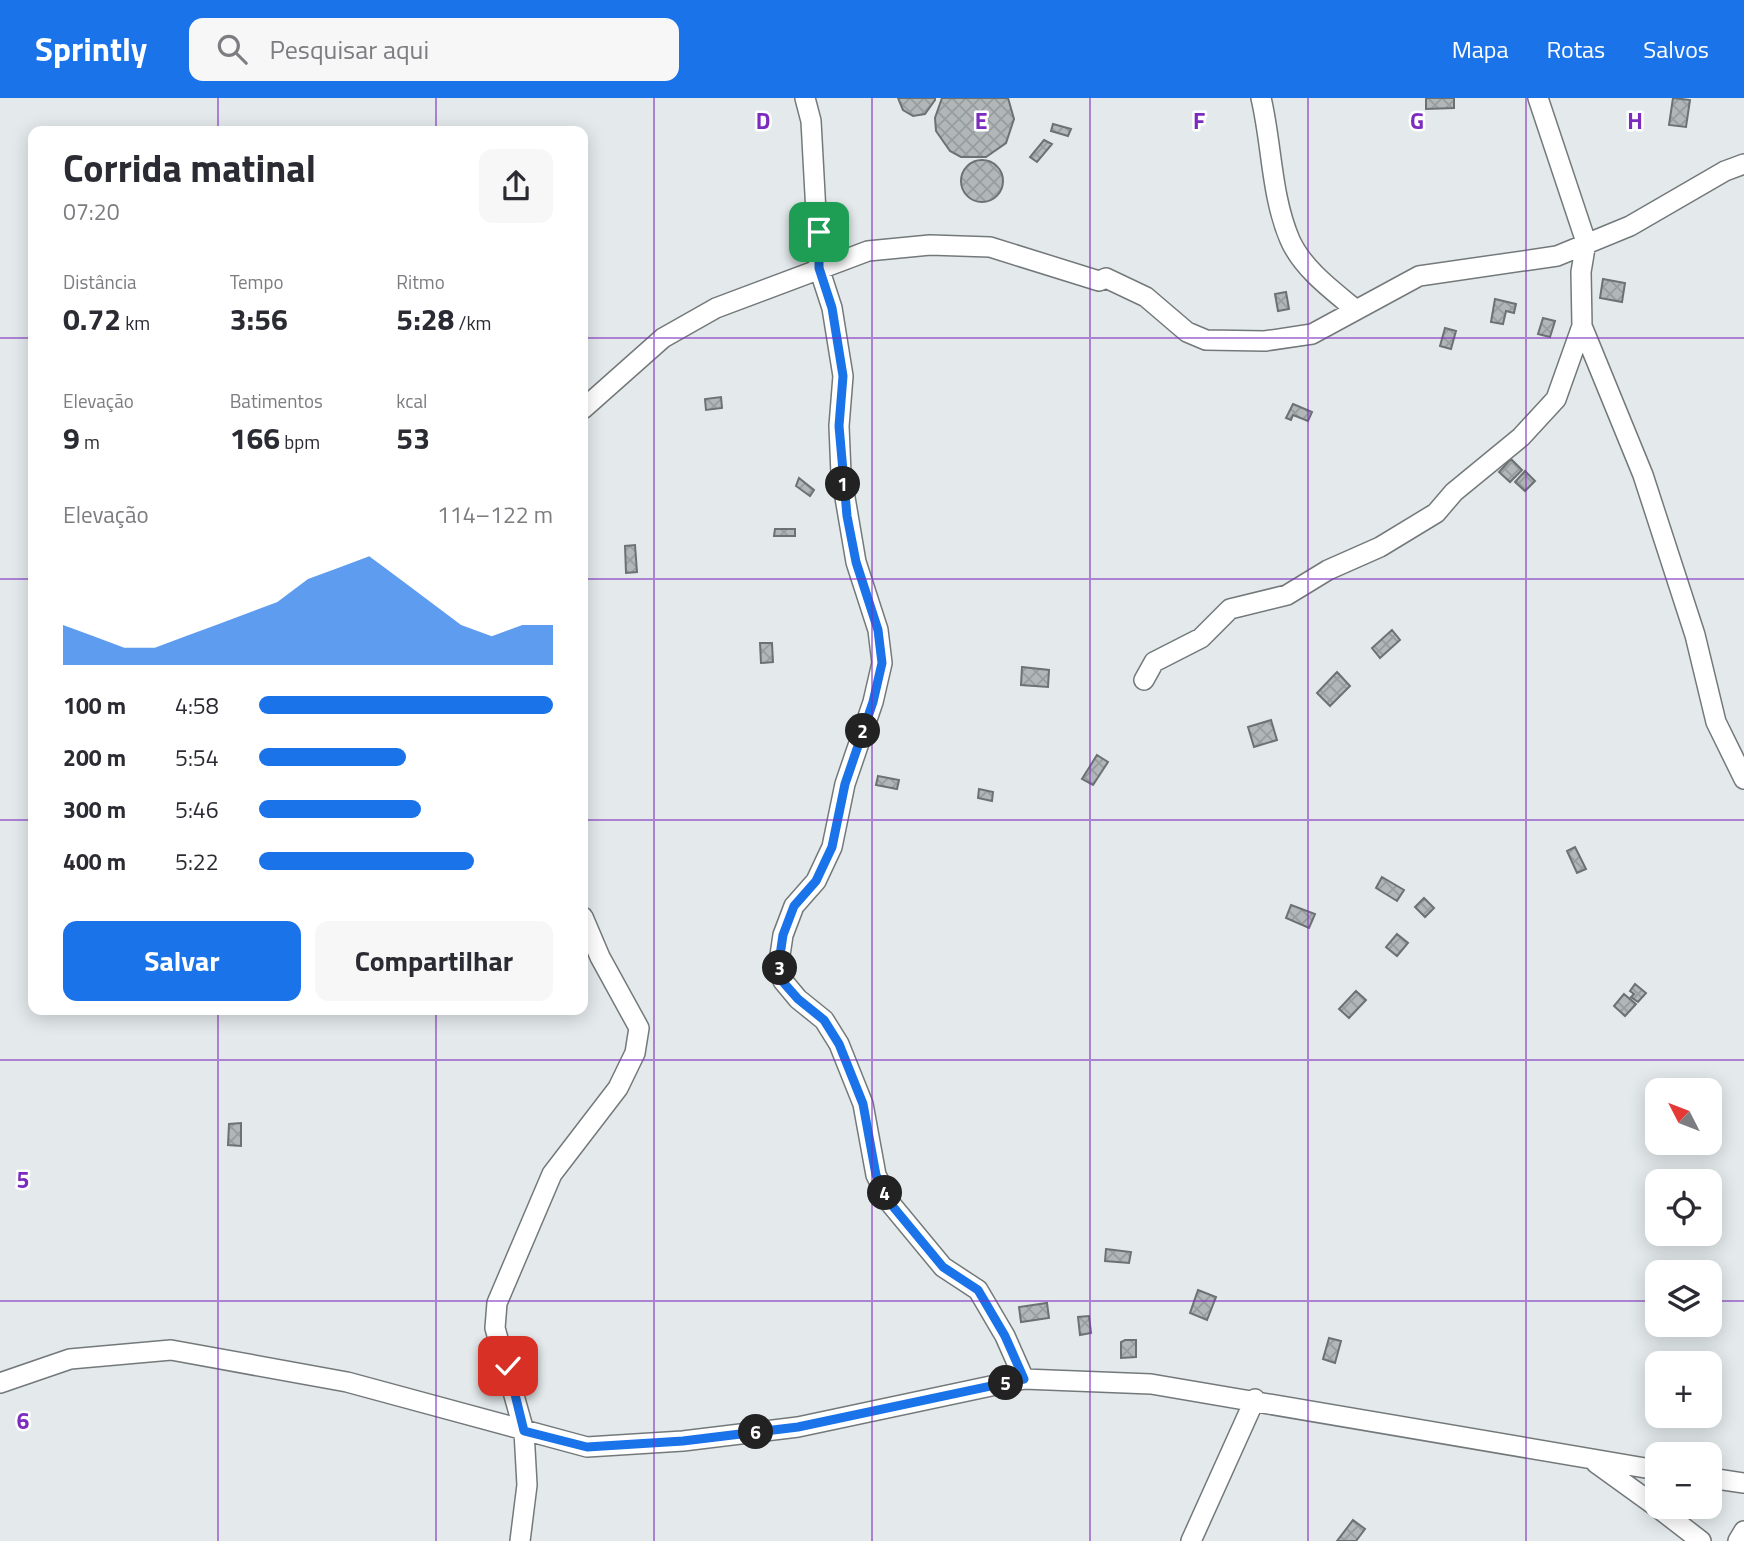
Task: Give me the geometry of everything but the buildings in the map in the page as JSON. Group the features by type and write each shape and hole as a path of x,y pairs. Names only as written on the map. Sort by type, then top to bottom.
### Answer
{"street":[{"path":"805,98 811,121 819,268 839,342 843,376 839,426 847,516 856,562 878,630 882,663 873,702 845,784 832,847 816,881 794,906 783,935 779,962 783,982 798,999 824,1020 839,1044 863,1104 876,1175 890,1203 943,1267 978,1290 1005,1336 1024,1379"},
{"path":"1261,98 1274,178 1290,239 1303,261 1356,310"},
{"path":"1143,680 1154,662 1201,638 1230,608 1287,595 1328,570 1380,547 1436,513 1454,492 1521,437 1556,399 1582,326 1581,272 1586,243 1538,98"},
{"path":"588,405 663,338 716,308 868,251 930,245 990,247 1099,281 1106,278 1146,297 1186,332 1206,340 1265,341 1312,334 1419,276 1556,256 1630,226 1725,171 1744,164"},
{"path":"1582,326 1643,475 1695,635 1716,722 1744,779"},
{"path":"520,1541 527,1485 524,1431 495,1328 497,1303 552,1174 618,1088 635,1053 639,1028 600,957 588,929"},
{"path":"0,1383 70,1359 171,1350 347,1382 587,1447 683,1441 798,1427 1024,1379 1151,1384 1255,1399 1645,1468"},
{"path":"1191,1541 1255,1399"},
{"path":"1593,1461 1645,1498"},
{"path":"1722,1480 1744,1483"},
{"path":"1673,1519 1701,1541"},
{"path":"1738,1541 1744,1531"}],"route":[{"path":"508,1366 524,1431 587,1447 683,1441 798,1427 1024,1379 1005,1336 978,1290 943,1267 890,1203 876,1175 863,1104 839,1044 824,1020 798,999 783,982 779,962 783,935 794,906 816,881 832,847 845,784 873,702 882,663 878,630 856,562 847,516 841,474 839,426 843,376 832,308 819,268 819,232"}]}
